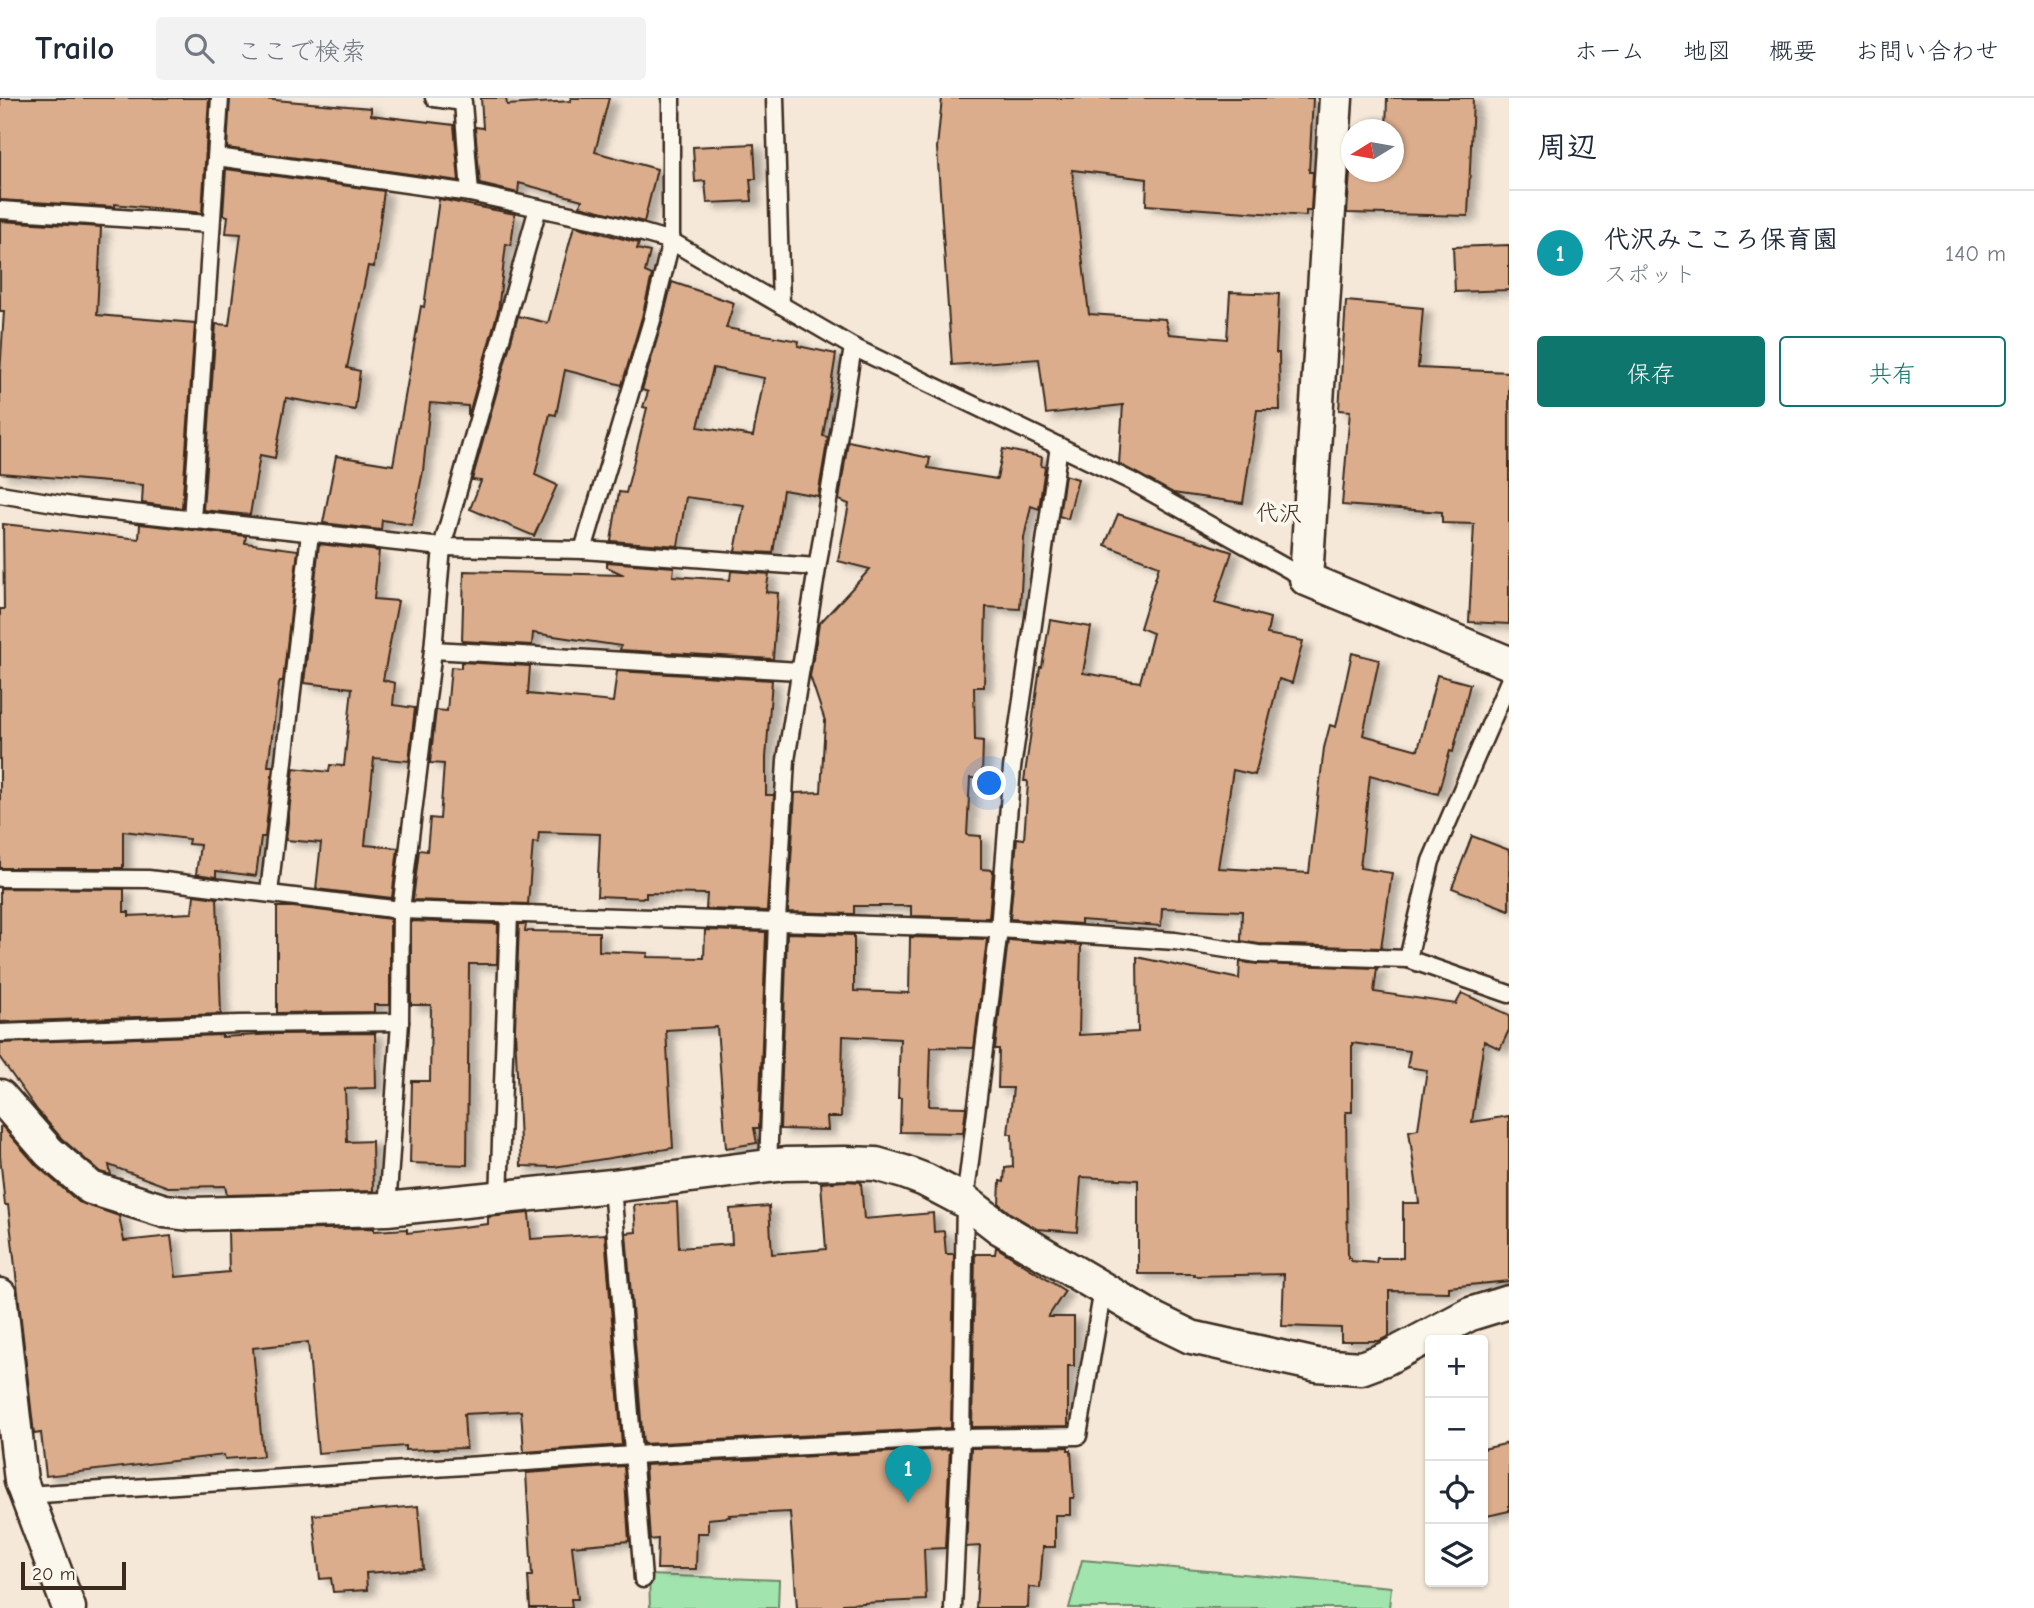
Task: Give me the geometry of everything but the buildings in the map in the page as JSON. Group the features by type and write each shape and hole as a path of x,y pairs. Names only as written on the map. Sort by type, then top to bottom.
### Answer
{"street":[{"path":"1336,98 1306,579 1509,663"},
{"path":"0,1096 49,1152 91,1188 165,1211 191,1214 387,1209 499,1199 785,1164 876,1164 925,1180 965,1201 1000,1228 1156,1320 1191,1336 1317,1364 1361,1368 1385,1359 1470,1314 1509,1302"},
{"path":"0,1295 19,1486 69,1608"}],"lane":[{"path":"192,520 220,98"},
{"path":"434,98 463,102 470,193"},
{"path":"583,550 652,320 671,241 671,98"},
{"path":"775,98 781,305"},
{"path":"217,157 470,193 608,223 671,241 853,347 1131,481 1306,579"},
{"path":"387,1209 400,1022 401,911 433,650 442,547 538,208"},
{"path":"0,211 210,224"},
{"path":"768,1167 786,760 853,347"},
{"path":"953,1608 961,1438 965,1201 999,929 1013,768 1059,446"},
{"path":"0,494 78,507 442,547 583,550 817,567"},
{"path":"269,893 310,533"},
{"path":"433,650 800,671"},
{"path":"1408,959 1431,861 1509,681"},
{"path":"0,878 148,878 401,911 999,929 1175,941 1258,954 1408,959 1509,994"},
{"path":"499,1199 509,913"},
{"path":"0,1033 239,1024 400,1022"},
{"path":"612,1186 643,1579"},
{"path":"19,1486 961,1438 1078,1436 1104,1289"}],"green space":[{"path":"1082,1560 1391,1587 1389,1608 1069,1608"},
{"path":"649,1575 779,1580 778,1608 650,1608"}],"place":[{"name":"代沢みこころ保育園","path":"908,1503"}],"district":[{"name":"代沢","path":"1279,513"}]}
